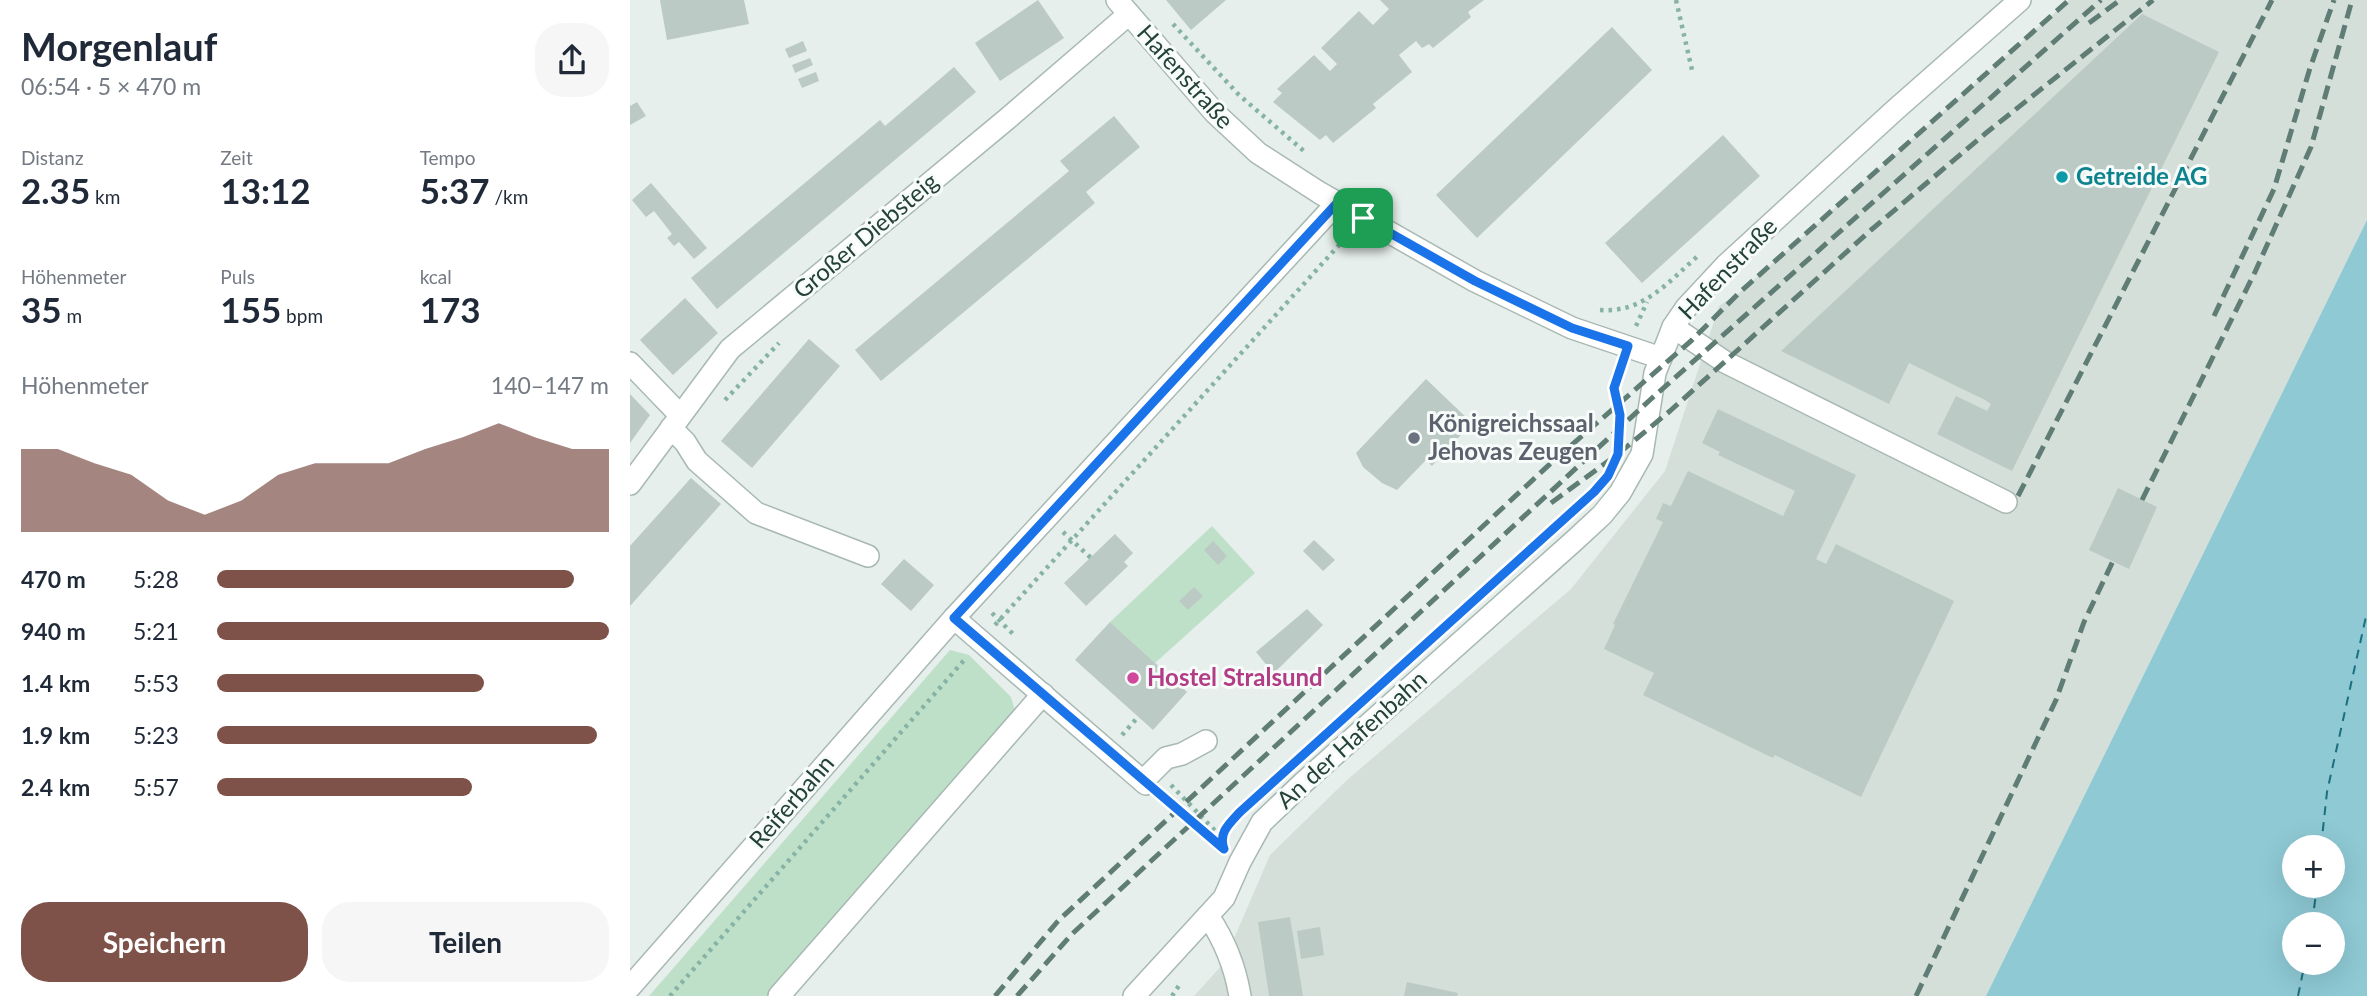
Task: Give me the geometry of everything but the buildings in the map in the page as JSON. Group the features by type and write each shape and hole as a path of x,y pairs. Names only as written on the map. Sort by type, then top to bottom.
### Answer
{"street":[{"name":"Hafenstraße","path":"1123,7 1214,113 1258,153 1337,203 1475,281 1560,322 1661,358 1673,327 1686,308 1727,264 2020,0"},
{"name":"Großer Diebsteig","path":"630,484 730,349 1007,119 1123,7"},
{"name":"Reiferbahn","path":"630,987 954,618 1337,203"},
{"path":"1673,327 1725,362 2006,502"},
{"name":"An der Hafenbahn","path":"1134,996 1224,898 1262,822 1608,508 1643,453 1655,373 1661,358"},
{"path":"630,363 675,422 697,461 756,513 868,556"},
{"path":"954,618 1144,783 1166,758 1206,741"},
{"path":"779,996 1043,694"},
{"path":"1208,915 1235,968 1240,996"}],"path":[{"path":"1676,0 1692,70"},
{"path":"1167,16 1239,95 1313,159"},
{"path":"670,996 981,641 1363,218"},
{"path":"1621,428 1619,404 1614,388 1647,301"},
{"path":"722,403 786,335"},
{"path":"1047,517 1091,558"},
{"path":"1144,783 1224,849 1221,842 1224,830 1240,812"}],"shaded area":[{"path":"2069,0 2367,0 2367,220 1986,996 1194,996 1223,964 1270,855 1347,780 1571,589 1665,471 1719,306 1739,293"}],"green space":[{"path":"1212,526 1255,573 1155,663 1110,622"},
{"path":"950,650 969,655 1011,697 1015,711 772,996 649,996"}],"water":[{"path":"2367,220 2367,996 1986,996"}],"ferry route":[{"path":"2322,835 2327,792 2367,612"},
{"path":"2314,912 2315,898"},
{"path":"2298,996 2302,975"}],"railway":[{"path":"995,996 1058,921 1551,463 1692,340 1739,293 2069,0"},
{"path":"1017,996 1072,934 1651,399 2101,0"},
{"path":"2089,23 2120,0"},
{"path":"1551,503 1618,454 1670,411 1871,230 1986,133 2153,0"},
{"path":"2018,496 2272,0"},
{"path":"2214,316 2274,189 2310,68 2334,0"},
{"path":"2142,500 2255,272 2311,147 2352,0"},
{"path":"1916,996 2056,700 2084,622 2113,561"}],"place":[{"name":"Getreide AG","path":"2062,177"},
{"name":"Königreichssaal Jehovas Zeugen","path":"1414,438"},
{"name":"Hostel Stralsund","path":"1133,678"}],"route":[{"path":"1337,203 1363,218 1475,281 1572,328 1628,346 1614,388 1619,404 1621,428 1618,454 1608,476 1594,492 1280,773 1240,812 1224,830 1221,842 1224,849 954,618 1337,203"}]}
